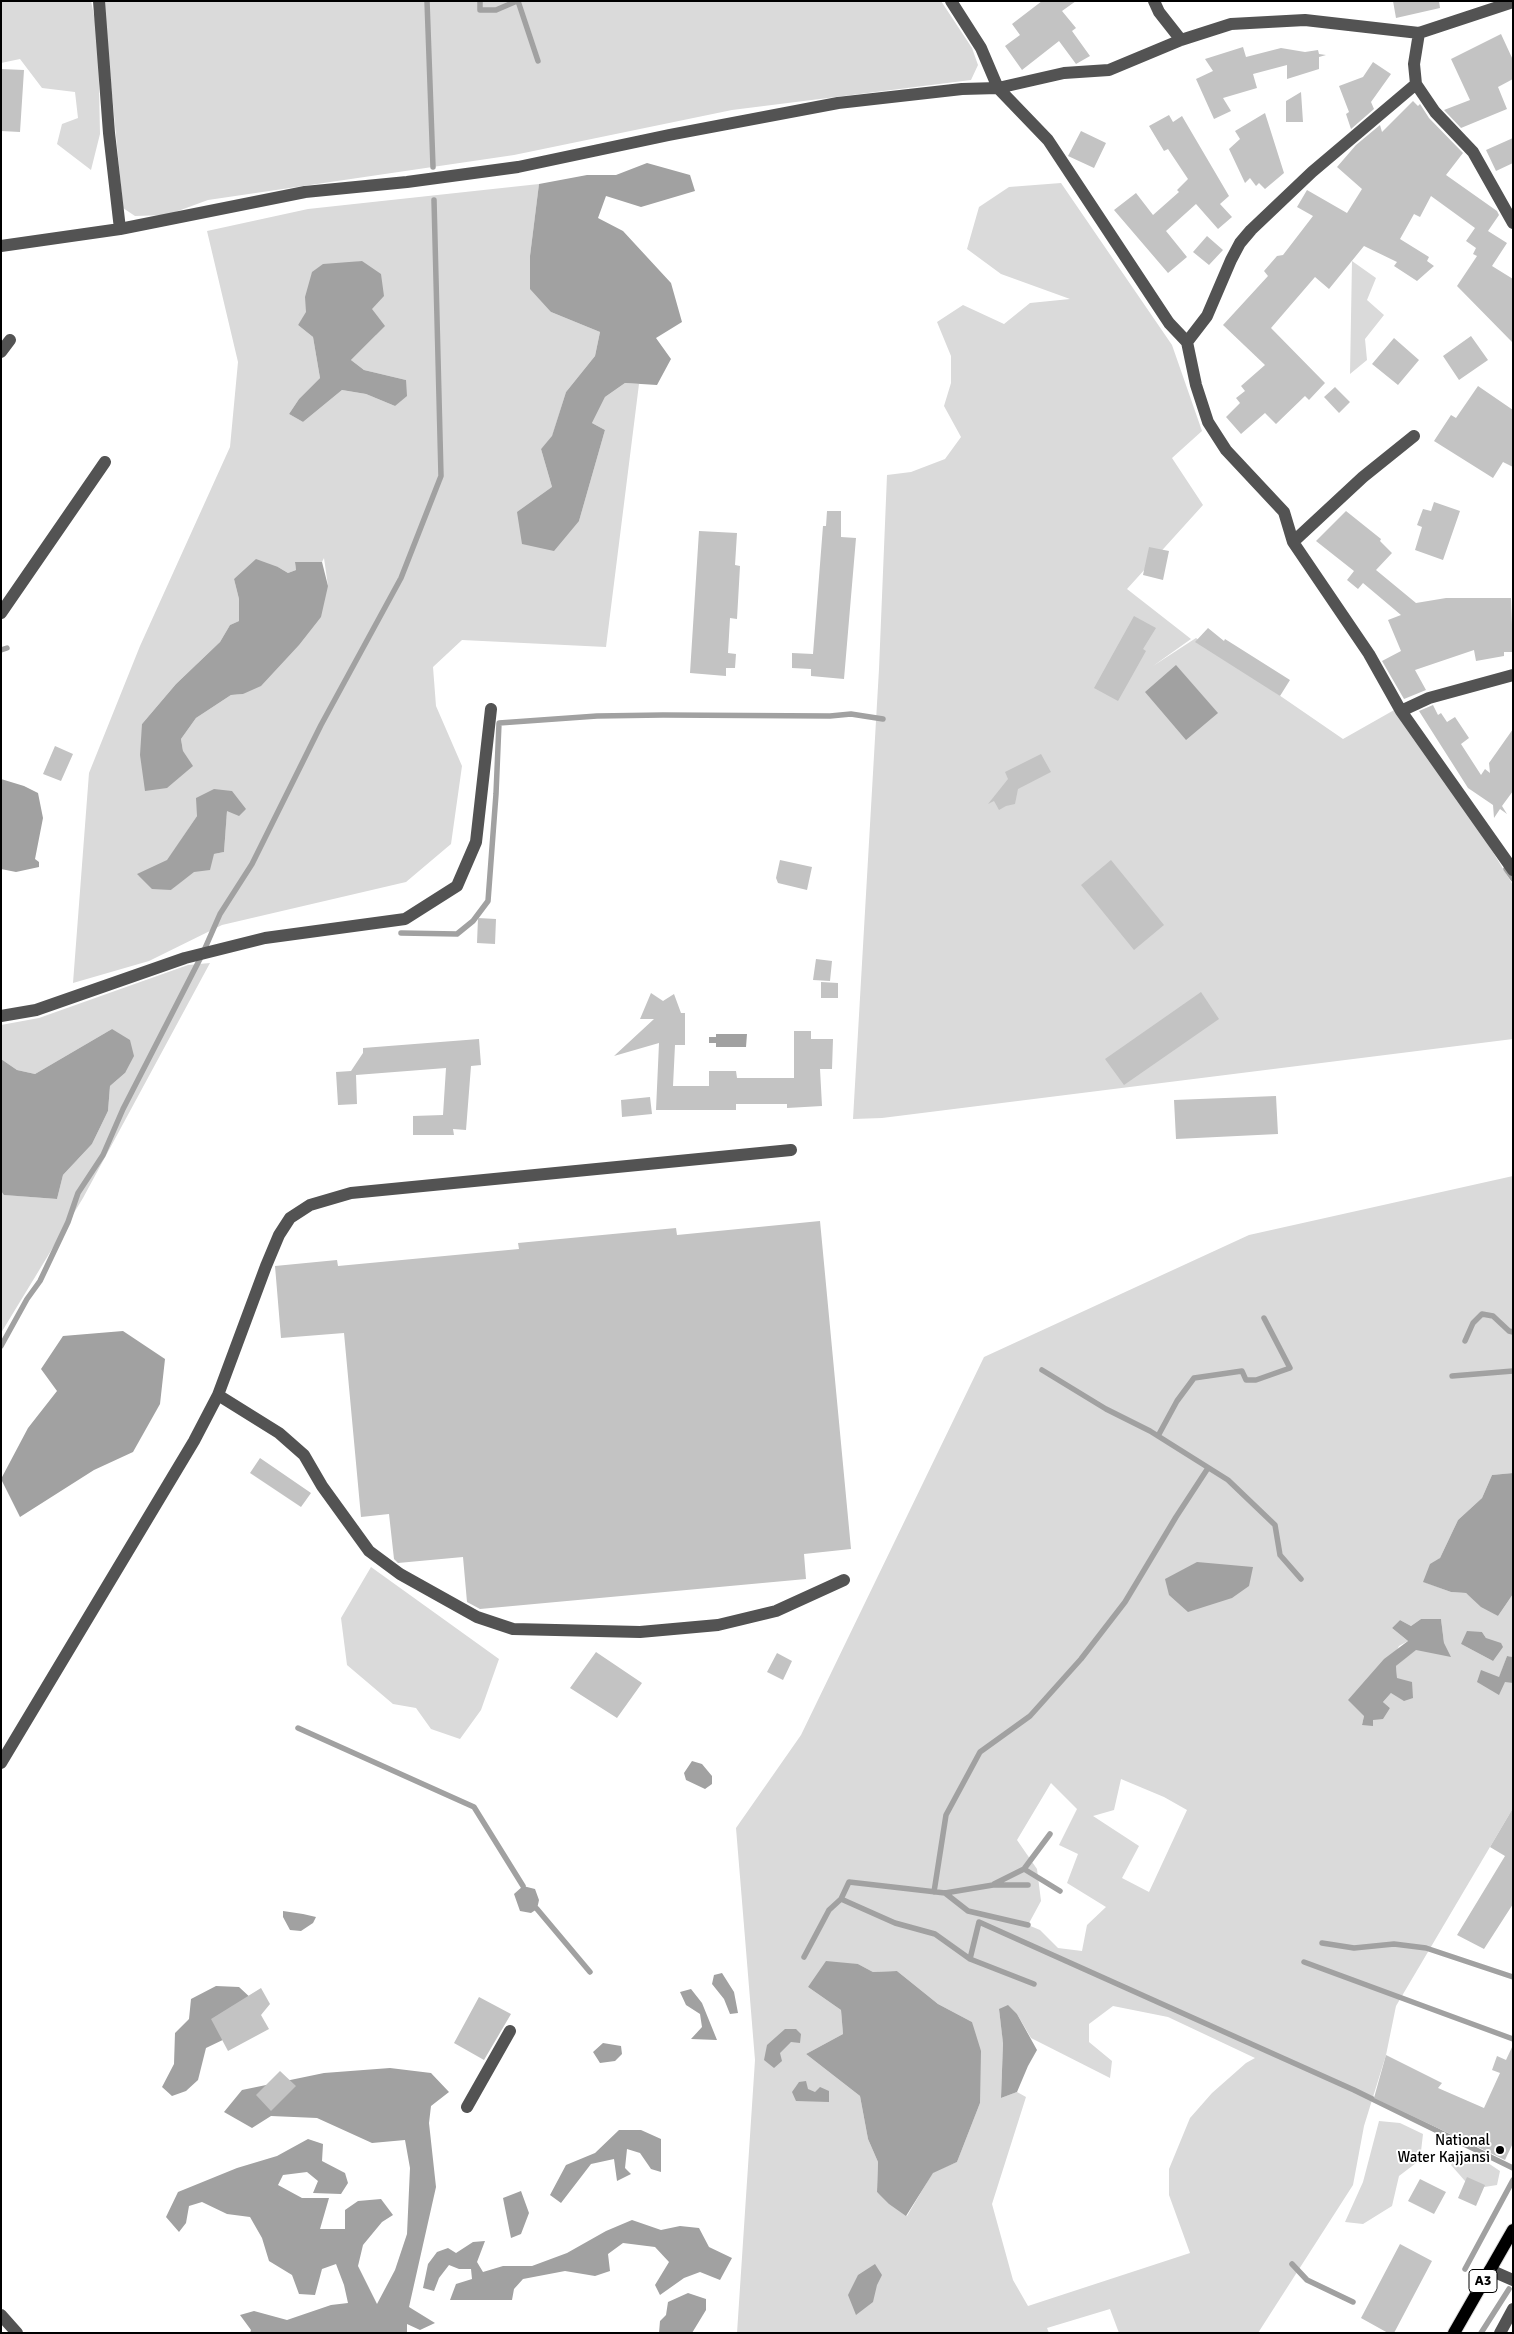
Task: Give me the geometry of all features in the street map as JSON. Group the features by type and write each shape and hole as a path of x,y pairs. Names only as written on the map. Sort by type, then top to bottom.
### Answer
{"main road":[{"name":"A3","path":"1454,2333 1513,2230"}],"street":[{"path":"99,1 109,133 120,229"},
{"path":"951,1 980,48 998,88 1048,140 1170,323 1188,342 1196,385 1208,422 1226,450 1284,512 1293,542 1369,654 1401,711 1513,870"},
{"path":"1154,1 1159,12 1181,40"},
{"path":"1,246 120,229 305,192 407,182 518,167 668,135 838,104 962,89 998,88 1064,73 1109,70 1181,40 1231,24 1257,21 1305,20 1419,33 1513,2"},
{"path":"1419,33 1414,64 1416,84 1435,112 1473,152 1513,223"},
{"path":"1188,342 1207,316 1231,260 1240,243 1251,230 1312,172 1416,84"},
{"path":"1,352 10,340"},
{"path":"1293,542 1363,477 1414,436"},
{"path":"1,613 105,462"},
{"path":"1401,711 1429,698 1513,675"},
{"path":"1,1016 36,1010 185,958 265,938 405,919 457,886 476,842 490,709"},
{"path":"1,1764 194,1441 218,1395 266,1266 279,1236 290,1218 310,1205 351,1193 791,1150"},
{"path":"218,1395 280,1433 304,1455 322,1486 369,1551 400,1574 477,1617 514,1629 640,1632 718,1625 776,1611 844,1580"},
{"path":"467,2107 510,2032"},
{"path":"1490,2270 1513,2280"},
{"path":"1500,2333 1513,2309"},
{"path":"1,2315 17,2333"}],"shaded area":[{"path":"1,1 91,1 98,35 100,134 91,170 57,144 62,124 78,118 75,92 42,88 20,59 1,63"},
{"path":"103,1 941,1 972,48 978,65 971,80 732,110 514,155 208,200 167,215 135,216 123,208"},
{"path":"647,163 690,175 695,191 641,207 606,196 598,218 623,231 671,283 682,322 656,338 671,359 657,385 625,383 605,397 592,423 605,430 579,521 554,551 522,544 517,512 552,487 541,449 552,436 566,392 595,356 600,332 551,312 530,289 530,256 539,184 587,175 616,175"},
{"path":"1061,183 1172,345 1202,431 1172,458 1203,505 1127,589 1191,639 1153,666 1196,638 1343,739 1403,705 1513,885 1513,1039 882,1118 853,1119 879,669 887,475 911,472 945,459 961,437 944,406 951,383 951,356 937,322 963,305 1004,324 1030,303 1070,299 1001,274 967,249 979,207 1009,187"},
{"path":"539,184 530,256 551,312 600,332 595,356 566,392 552,437 541,449 552,487 579,521 605,430 592,423 605,397 625,383 639,384 606,647 462,640 433,667 436,706 462,766 451,844 406,882 222,925 149,961 73,983 89,773 140,646 230,447 238,362 207,231 308,209","holes":["362,261 376,335 351,360 364,370 406,380 395,406 366,394 342,390 303,422 289,414 299,399 320,378 313,337 298,325 350,263","324,558 328,586 243,694 231,695 196,718 181,739 183,751 142,724 176,684 220,642 230,625 239,621 239,599 234,579 278,567 288,573 296,570 295,562 322,562","232,791 227,810 224,852 214,854 171,890 138,875 167,861 197,816"]},
{"path":"362,261 381,274 384,296 372,309 385,326 351,360 364,370 406,380 407,396 395,406 366,394 342,390 303,422 289,414 299,399 320,378 313,337 298,325 306,312 305,297 312,272 323,264"},
{"path":"1352,261 1376,278 1367,300 1384,315 1365,339 1367,360 1350,374"},
{"path":"256,559 288,573 296,570 295,562 322,562 328,586 321,617 299,645 261,686 243,694 231,695 196,718 181,739 183,751 193,766 167,788 145,791 140,755 142,724 176,684 220,642 230,625 239,621 239,599 234,579"},
{"path":"1176,665 1218,713 1186,740 1145,692"},
{"path":"1,779 24,786 38,793 43,818 35,859 39,862 39,867 16,872 1,869"},
{"path":"214,789 232,791 246,809 239,816 227,811 224,852 214,854 210,870 194,872 171,890 152,889 137,874 167,860 197,816 196,798"},
{"path":"210,963 83,1198 1,1333 1,1191 5,1195 57,1199 63,1175 92,1144 108,1111 110,1086 125,1073 112,1029 35,1074 17,1070 1,1059 1,1025 39,1018 188,965"},
{"path":"112,1029 130,1040 134,1056 125,1073 110,1086 108,1111 92,1144 63,1175 57,1199 4,1195 1,1191 1,1059 17,1070 35,1074"},
{"path":"716,1034 747,1034 746,1047 716,1047 716,1043 709,1043 709,1037 716,1037"},
{"path":"1513,1176 1513,1473 1492,1475 1482,1498 1458,1520 1440,1558 1424,1582 1451,1592 1466,1593 1498,1616 1513,1594 1513,1657 1507,1656 1499,1678 1513,1683 1513,1808 1396,2006 1386,2055 1364,2126 1353,2185 1258,2333 1119,2333 1110,2309 1047,2328 1049,2333 737,2333 755,2060 736,1828 801,1735 984,1357 1249,1235","holes":["1421,1619 1441,1619 1444,1643 1416,1649 1396,1666 1397,1678 1391,1693 1383,1702 1390,1708 1362,1725 1364,1716 1399,1646 1408,1641 1392,1628 1400,1620 1411,1626","1482,1632 1486,1638 1493,1661 1461,1644","1121,1779 1164,1797 1187,1810 1149,1892 1122,1878 1139,1846 1093,1816 1114,1810","1051,1783 1077,1809 1059,1845 1078,1854 1067,1883 1106,1907 1087,1925 1082,1951 1058,1948 1040,1930 1028,1925 1041,1901 1037,1869 1017,1840","858,1964 873,1972 897,1971 938,2004 972,2022 980,2103 957,2162 933,2172 907,2216 877,2192 878,2162 868,2139 860,2096 806,2054 843,2034 841,2010 808,1987","1113,2006 1168,2017 1255,2058 1246,2063 1212,2093 1190,2118 1169,2169 1169,2195 1190,2253 1028,2306 1013,2280 992,2204 1026,2097 1017,2092 1001,2098 1003,2042 999,2009 1017,2014 1031,2038 1110,2078 1112,2061 1089,2042 1089,2024"]},
{"path":"123,1331 165,1359 160,1404 133,1452 94,1470 20,1517 1,1479 28,1428 57,1391 41,1369 63,1336"},
{"path":"1513,1473 1513,1594 1498,1616 1481,1607 1466,1593 1451,1592 1423,1582 1430,1564 1440,1558 1458,1520 1482,1498 1492,1475"},
{"path":"1197,1562 1253,1567 1249,1586 1232,1598 1188,1612 1169,1595 1165,1579"},
{"path":"371,1567 499,1659 481,1710 460,1739 431,1729 416,1708 393,1704 347,1665 341,1618"},
{"path":"1421,1619 1441,1619 1444,1643 1451,1657 1416,1650 1396,1666 1397,1678 1412,1682 1413,1698 1404,1701 1391,1693 1383,1702 1390,1708 1383,1719 1373,1720 1373,1726 1362,1725 1364,1716 1348,1700 1384,1659 1408,1641 1392,1628 1400,1620 1411,1626"},
{"path":"1467,1631 1482,1632 1486,1638 1501,1643 1503,1647 1493,1661 1461,1644"},
{"path":"1507,1656 1513,1657 1513,1683 1505,1682 1499,1695 1477,1682 1481,1670 1499,1677"},
{"path":"692,1761 702,1764 712,1776 712,1784 705,1789 686,1780 684,1773"},
{"path":"523,1886 535,1889 539,1900 537,1909 531,1913 520,1911 514,1894"},
{"path":"283,1911 316,1917 313,1923 301,1931 290,1930 283,1917"},
{"path":"826,1961 858,1964 873,1972 897,1971 938,2004 972,2022 981,2051 980,2103 957,2162 933,2173 906,2216 889,2204 877,2192 878,2162 868,2139 860,2096 806,2054 843,2034 841,2010 808,1987"},
{"path":"722,1973 734,1992 738,2013 730,2014 724,1999 712,1984 714,1975"},
{"path":"216,1986 239,1987 253,2000 231,2036 206,2048 198,2080 186,2091 172,2096 162,2087 174,2064 175,2033 189,2019 191,1999"},
{"path":"691,1989 702,2003 717,2040 691,2039 702,2027 700,2014 686,2005 680,1992"},
{"path":"1008,2005 1017,2014 1037,2050 1017,2092 1001,2098 1003,2043 999,2009"},
{"path":"785,2029 796,2029 801,2034 800,2043 791,2042 780,2053 782,2061 774,2068 764,2060 767,2045"},
{"path":"603,2043 621,2046 622,2054 615,2061 600,2063 593,2052"},
{"path":"390,2068 431,2073 449,2092 431,2106 429,2123 436,2187 409,2307 435,2323 420,2330 407,2324 407,2333 250,2333 251,2330 240,2315 254,2311 287,2320 331,2305 348,2303 336,2264 322,2269 315,2295 299,2294 292,2275 269,2261 262,2238 250,2217 227,2214 202,2202 189,2206 186,2223 179,2232 166,2217 178,2192 237,2168 277,2156 308,2139 323,2144 322,2161 345,2173 348,2183 341,2194 313,2193 318,2181 307,2172 283,2175 278,2185 302,2198 329,2198 320,2229 345,2229 345,2210 358,2201 381,2199 393,2215 382,2222 363,2245 358,2266 377,2304 395,2270 407,2234 410,2168 405,2140 372,2143 317,2118 271,2116 252,2128 224,2112 242,2090 324,2073"},
{"path":"806,2081 808,2089 815,2092 820,2087 829,2091 829,2102 796,2101 792,2092 799,2082"},
{"path":"1379,2121 1400,2123 1423,2134 1420,2160 1399,2176 1392,2206 1363,2224 1345,2222 1363,2182"},
{"path":"619,2130 641,2130 661,2139 661,2172 651,2169 640,2153 627,2149 625,2168 631,2174 617,2181 614,2159 591,2164 561,2203 550,2195 566,2165 595,2153"},
{"path":"1458,2152 1479,2157 1500,2171 1497,2185 1472,2189 1451,2165"},
{"path":"521,2191 529,2213 521,2234 511,2238 503,2198"},
{"path":"632,2220 661,2230 680,2226 699,2228 709,2247 732,2258 720,2280 700,2272 684,2278 660,2295 655,2285 669,2262 655,2247 623,2243 608,2254 610,2271 595,2276 565,2271 523,2279 514,2289 512,2300 450,2300 456,2284 472,2279 471,2269 459,2269 449,2265 439,2278 434,2291 423,2288 428,2264 437,2252 448,2248 456,2253 473,2242 485,2241 477,2262 483,2272 503,2266 532,2266 567,2253 606,2231"},
{"path":"875,2264 882,2275 877,2285 873,2302 856,2315 848,2295 858,2275"},
{"path":"688,2293 706,2299 706,2310 692,2333 659,2333 660,2321 666,2315 668,2302"}],"building":[{"path":"1042,1 1076,1 1062,11 1076,28 1072,31 1090,56 1076,64 1059,41 1022,70 1005,46 1020,35 1012,24"},
{"path":"1393,1 1439,1 1440,8 1396,18"},
{"path":"1501,34 1513,60 1513,79 1498,87 1507,109 1461,128 1444,110 1470,100 1451,59"},
{"path":"1243,47 1246,57 1281,48 1305,52 1318,50 1319,54 1326,55 1319,57 1319,69 1287,79 1287,65 1253,74 1257,88 1223,98 1231,111 1214,119 1196,79 1213,71 1205,59"},
{"path":"1373,62 1391,74 1371,102 1374,109 1351,129 1346,114 1349,112 1339,86 1363,77"},
{"path":"1,69 24,70 20,132 1,131"},
{"path":"1301,92 1303,122 1286,122 1286,101"},
{"path":"1413,101 1418,106 1420,104 1429,118 1463,153 1446,175 1497,211 1499,215 1488,231 1507,243 1492,266 1513,279 1513,343 1457,286 1477,256 1473,254 1476,248 1466,241 1475,228 1431,196 1420,217 1414,214 1400,239 1429,257 1427,261 1434,266 1417,281 1394,266 1397,262 1364,246 1329,289 1315,277 1271,328 1325,383 1309,400 1305,396 1276,424 1265,413 1241,434 1226,417 1240,403 1236,398 1245,391 1241,386 1265,365 1223,325 1268,276 1264,271 1277,256 1283,255 1313,216 1297,207 1307,190 1347,213 1362,189 1337,167 1356,145 1380,125 1382,132"},
{"path":"1265,113 1284,173 1265,189 1259,183 1256,186 1250,178 1245,183 1229,149 1240,139 1235,131"},
{"path":"1169,115 1173,122 1182,116 1229,196 1220,204 1232,217 1218,229 1196,204 1166,231 1187,257 1168,273 1114,210 1136,193 1153,215 1179,192 1177,190 1188,179 1168,149 1164,151 1149,126"},
{"path":"1081,131 1106,143 1094,168 1068,156"},
{"path":"1513,138 1513,163 1496,171 1486,150"},
{"path":"1207,236 1223,250 1209,265 1193,252"},
{"path":"1471,336 1488,360 1459,380 1443,356"},
{"path":"1394,338 1419,360 1398,385 1372,364"},
{"path":"1478,386 1513,410 1513,467 1503,462 1493,478 1434,441 1451,415 1456,418"},
{"path":"1335,387 1350,402 1339,413 1324,397"},
{"path":"1434,502 1460,511 1443,560 1415,550 1422,527 1417,525 1423,509 1431,511"},
{"path":"827,511 841,511 841,537 856,538 844,679 811,676 811,669 792,668 792,653 813,654 823,526 826,526"},
{"path":"1346,511 1381,539 1380,541 1392,553 1376,570 1416,603 1446,598 1511,598 1513,652 1504,652 1504,656 1476,661 1474,650 1415,670 1426,690 1404,699 1382,661 1401,651 1388,620 1401,615 1363,583 1358,589 1347,580 1354,571 1316,541"},
{"path":"699,531 737,533 735,565 740,566 737,619 730,618 728,653 736,654 735,668 726,668 726,676 690,673"},
{"path":"1149,547 1169,551 1163,580 1143,575"},
{"path":"1134,616 1156,628 1143,649 1146,651 1118,701 1094,688"},
{"path":"1208,628 1224,641 1225,639 1290,680 1280,696 1195,642"},
{"path":"1433,705 1438,715 1441,713 1447,722 1455,717 1469,738 1461,744 1481,775 1485,769 1490,773 1489,763 1513,729 1513,791 1502,806 1507,814 1500,809 1494,818 1493,805 1468,788 1419,711"},
{"path":"55,746 73,754 61,781 43,774"},
{"path":"1041,754 1051,772 1018,789 1015,804 999,810 994,801 988,804 1008,779 1005,772"},
{"path":"780,860 812,867 807,890 778,883 776,878"},
{"path":"1111,860 1164,925 1134,950 1081,885"},
{"path":"478,918 496,919 495,944 477,943"},
{"path":"816,959 832,961 830,981 813,980"},
{"path":"821,982 838,983 838,998 821,998"},
{"path":"1201,992 1219,1019 1124,1085 1105,1059"},
{"path":"651,993 663,1001 674,994 681,1013 685,1013 685,1045 675,1045 673,1086 709,1086 709,1071 736,1071 737,1078 794,1078 794,1031 811,1031 811,1039 833,1039 832,1069 820,1069 822,1106 787,1108 787,1104 736,1104 736,1110 656,1110 659,1043 614,1056 654,1019 640,1019"},
{"path":"479,1039 481,1065 471,1066 466,1130 453,1129 454,1135 413,1135 413,1116 443,1115 446,1068 356,1075 357,1104 338,1105 336,1072 351,1071 363,1053 363,1048"},
{"path":"1276,1096 1278,1134 1176,1139 1174,1100"},
{"path":"650,1097 652,1114 622,1117 621,1100"},
{"path":"820,1221 851,1549 804,1554 806,1579 480,1609 467,1602 463,1557 398,1563 394,1559 389,1514 361,1517 344,1333 281,1338 275,1266 337,1260 338,1266 519,1249 518,1243 676,1228 677,1235"},
{"path":"260,1458 311,1493 301,1507 250,1473"},
{"path":"596,1652 642,1683 617,1718 570,1688"},
{"path":"777,1653 792,1661 783,1680 767,1672"},
{"path":"1513,1808 1513,1904 1484,1949 1457,1935 1505,1856 1490,1847"},
{"path":"261,1988 270,2004 261,2015 269,2029 228,2051 211,2019"},
{"path":"479,1997 511,2014 484,2060 454,2043"},
{"path":"1513,2045 1513,2143 1505,2160 1374,2098 1386,2055 1442,2083 1438,2088 1484,2108 1500,2073 1492,2070 1497,2056 1506,2060"},
{"path":"280,2071 296,2086 271,2111 256,2095"},
{"path":"1467,2177 1485,2185 1476,2206 1458,2198"},
{"path":"1420,2179 1446,2192 1434,2214 1408,2201"},
{"path":"1400,2244 1432,2261 1394,2333 1388,2333 1361,2318"}],"waterway":[{"path":"427,1 433,167"},
{"path":"480,1 480,10 496,10 517,1"},
{"path":"518,1 538,61"},
{"path":"1,1346 27,1299 40,1281 68,1222 78,1193 103,1155 123,1109 202,955 220,914 252,864 321,725 401,578 441,476 434,200"},
{"path":"1,650 7,648"},
{"path":"401,933 457,934 473,921 488,901 499,723 597,716 663,715 830,716 851,714 883,719"},
{"path":"1506,869 1513,879"},
{"path":"1465,1341 1473,1323 1482,1314 1493,1316 1509,1331 1513,1332"},
{"path":"1158,1436 1177,1401 1194,1378 1242,1371 1246,1380 1256,1380 1290,1368 1264,1318"},
{"path":"1042,1370 1106,1409 1150,1431 1228,1480 1275,1525 1280,1555 1301,1579"},
{"path":"1452,1376 1513,1371"},
{"path":"934,1892 946,1815 980,1752 1030,1716 1081,1659 1125,1602 1208,1468"},
{"path":"298,1728 474,1807 523,1886"},
{"path":"994,1884 1024,1869 1050,1834"},
{"path":"1024,1869 1060,1891"},
{"path":"804,1957 829,1910 841,1899 849,1882 945,1893 993,1885 1028,1885"},
{"path":"945,1893 968,1911 1028,1925"},
{"path":"841,1899 895,1923 935,1934 970,1959 1034,1984"},
{"path":"537,1909 590,1972"},
{"path":"970,1959 979,1922 1354,2090 1513,2168"},
{"path":"1322,1943 1354,1948 1394,1944 1426,1948 1513,1977"},
{"path":"1304,1962 1513,2039"},
{"path":"1465,2269 1513,2180"},
{"path":"1292,2264 1307,2280 1353,2302"},
{"path":"1481,2333 1509,2289"}],"place":[{"name":"National Water Kajjansi","path":"1500,2150"}]}
